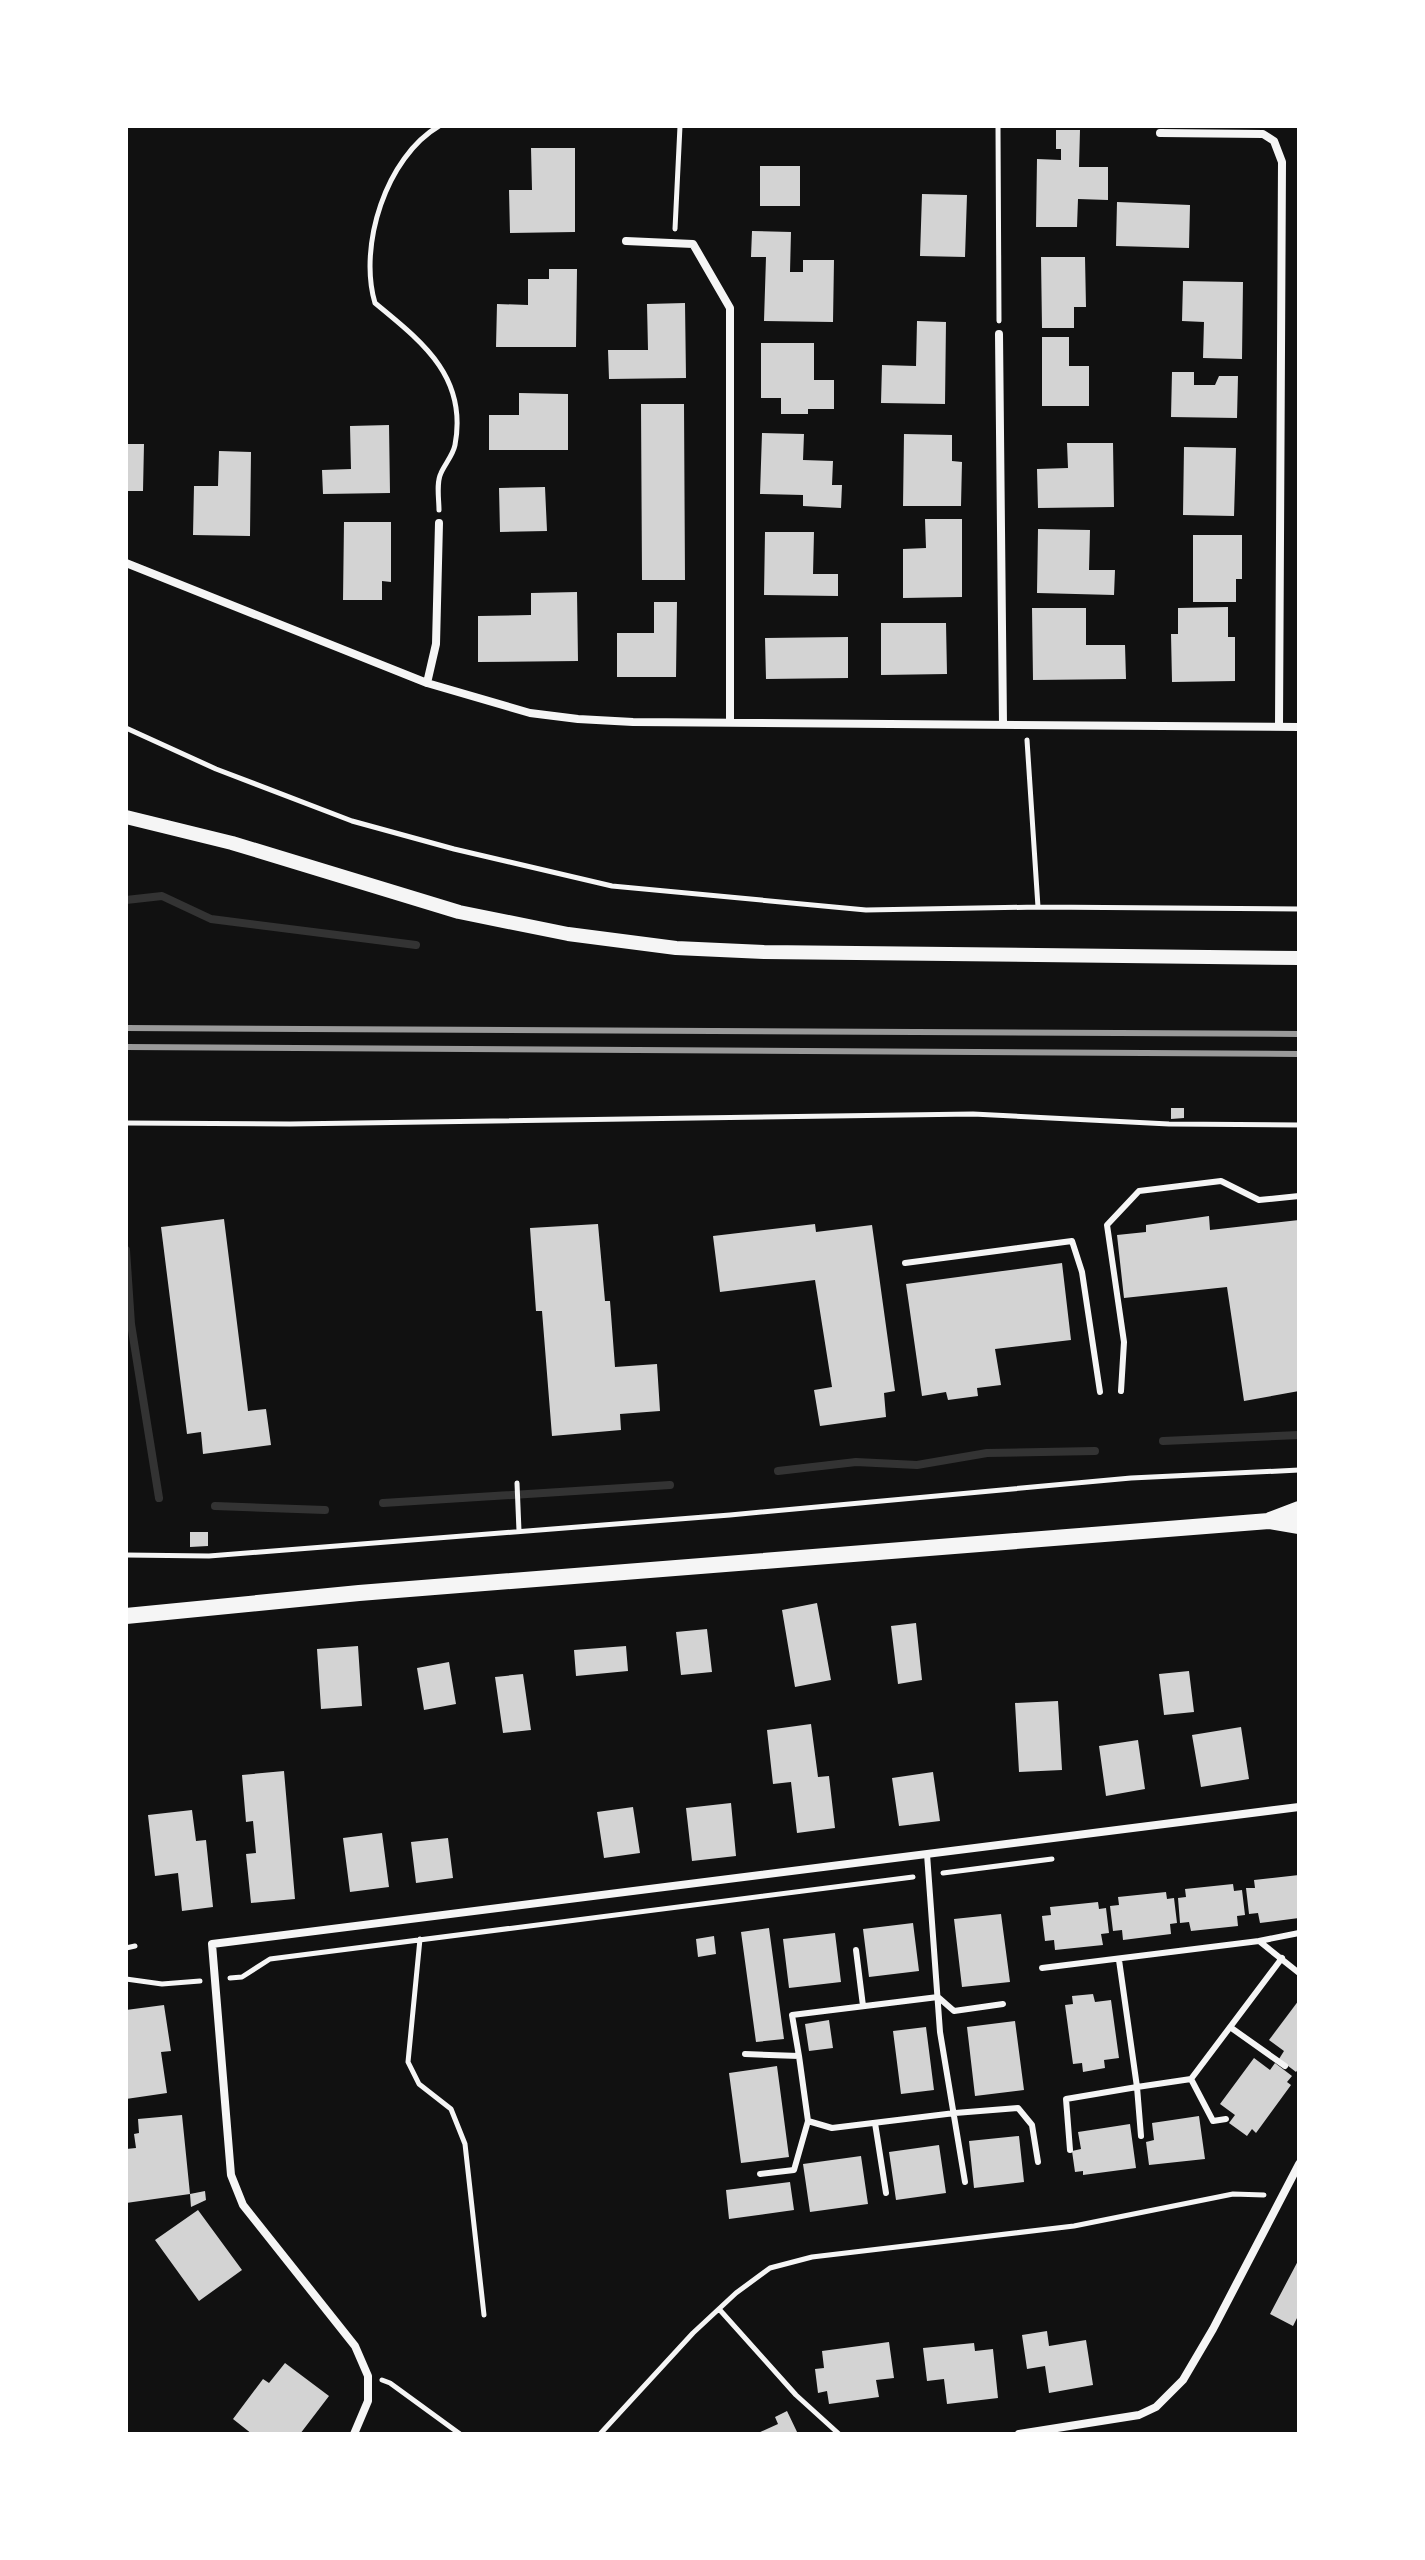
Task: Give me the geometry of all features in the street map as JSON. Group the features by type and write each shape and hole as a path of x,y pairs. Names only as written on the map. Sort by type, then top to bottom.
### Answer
{"main road":[{"path":"1269,1521 1299,1509"},
{"path":"126,1616 390,1590 1269,1521 1299,1526"}],"street":[{"path":"1160,133 1263,134 1274,141 1282,162 1279,727"},
{"path":"626,241 693,244 730,308 730,721"},
{"path":"999,334 1003,725"},
{"path":"427,683 436,644 439,523"},
{"path":"126,563 427,683 530,713 633,722 1299,727"},
{"path":"126,817 232,843 459,912 568,934 676,948 764,952 1299,958"},
{"path":"354,2434 368,2401 368,2376 355,2346 243,2205 231,2175 212,1944 1299,1807"},
{"path":"1019,2434 1129,2417 1156,2407 1171,2394 1201,2352 1299,2164"}],"lane":[{"path":"1121,1391 1124,1342 1107,1225 1139,1191 1221,1181 1259,1200 1299,1196"},
{"path":"905,1263 1072,1241 1082,1272 1100,1392"},
{"path":"927,1854 940,2032 965,2182"},
{"path":"1042,1968 1259,1941 1299,1933"},
{"path":"1259,1941 1299,1973"},
{"path":"856,1950 863,2006"},
{"path":"1070,2150 1066,2099 1191,2079 1282,1958"},
{"path":"1119,1960 1141,2136"},
{"path":"760,2174 794,2170 808,2121 792,2015 938,1997 954,2011 1003,2004"},
{"path":"1230,2027 1285,2066"},
{"path":"745,2054 799,2056"},
{"path":"1191,2079 1213,2121 1226,2119"},
{"path":"808,2121 832,2128 1018,2108 1032,2125 1038,2162"},
{"path":"875,2123 886,2193"}],"path":[{"path":"439,126 415,145 391,179 371,241 370,265 375,303 409,329 442,367 454,402 457,425 454,449 439,476 439,523"},
{"path":"674,243 680,126"},
{"path":"998,126 999,334"},
{"path":"1027,725 1038,907"},
{"path":"126,728 216,769 352,821 454,849 612,886 866,910 1038,907 1299,909"},
{"path":"126,1123 290,1124 973,1114 1169,1124 1299,1125"},
{"path":"126,1555 209,1556 1131,1478 1299,1470"},
{"path":"517,1483 519,1531"},
{"path":"126,1979 162,1984 242,1977 270,1959 1053,1859"},
{"path":"421,1918 408,2062 419,2084 451,2109 465,2144 484,2315"},
{"path":"126,1948 135,1946"},
{"path":"600,2434 693,2333 770,2268 812,2257 1074,2226 1233,2194 1263,2195 1281,2200"},
{"path":"719,2309 796,2395 839,2434"},
{"path":"368,2376 390,2383 460,2434"}],"building":[{"path":"1056,130 1080,130 1079,167 1108,167 1108,200 1078,199 1077,227 1036,227 1037,159 1061,160 1061,149 1056,149"},
{"path":"531,148 575,148 575,232 510,233 509,190 532,190"},
{"path":"760,166 800,166 800,206 760,206"},
{"path":"922,194 967,195 965,257 920,256"},
{"path":"1117,202 1190,205 1189,248 1116,246"},
{"path":"752,231 791,232 790,272 803,272 803,260 834,260 833,322 764,321 766,257 751,257"},
{"path":"1041,257 1085,257 1086,307 1074,307 1074,328 1042,328"},
{"path":"549,269 577,269 576,347 496,347 497,304 528,305 528,279 549,279"},
{"path":"1183,281 1243,282 1242,359 1203,358 1204,322 1182,321"},
{"path":"685,303 686,378 609,379 608,350 648,350 647,304"},
{"path":"917,321 946,322 945,404 881,403 882,365 916,366"},
{"path":"1042,337 1069,337 1069,366 1089,366 1089,406 1042,406"},
{"path":"761,343 814,343 814,380 834,380 834,409 808,409 808,414 781,414 781,398 761,398"},
{"path":"1172,372 1194,372 1194,385 1215,385 1219,376 1238,376 1237,418 1171,417"},
{"path":"519,393 568,394 568,450 489,450 489,415 519,415"},
{"path":"641,404 684,404 685,580 642,580"},
{"path":"389,425 390,493 323,494 322,470 351,469 350,426"},
{"path":"762,433 804,434 803,460 833,461 832,485 842,485 841,508 803,506 803,495 760,494"},
{"path":"904,434 952,435 952,461 962,462 961,506 903,506"},
{"path":"1067,443 1113,443 1114,507 1038,508 1037,469 1068,468"},
{"path":"126,444 144,444 143,491 126,491"},
{"path":"1184,447 1236,448 1234,516 1183,515"},
{"path":"219,451 251,452 250,536 193,535 194,486 218,486"},
{"path":"545,487 547,531 500,532 499,488"},
{"path":"925,519 962,519 962,597 903,598 903,549 926,548"},
{"path":"344,522 391,522 391,582 382,581 382,600 343,600"},
{"path":"1038,529 1090,530 1089,570 1115,570 1114,595 1037,593"},
{"path":"765,532 814,532 813,574 838,574 838,596 764,595"},
{"path":"1193,535 1242,535 1242,579 1236,579 1236,602 1193,602"},
{"path":"577,592 578,661 478,662 478,616 531,615 531,593"},
{"path":"654,602 677,602 676,677 617,677 617,633 654,633"},
{"path":"1228,607 1228,637 1235,637 1235,681 1172,682 1171,634 1178,634 1178,608"},
{"path":"1032,608 1086,608 1086,645 1125,645 1126,679 1033,680"},
{"path":"881,623 946,623 947,674 881,675"},
{"path":"848,637 848,678 766,679 765,638"},
{"path":"1171,1108 1184,1108 1184,1118 1171,1119"},
{"path":"1209,1216 1210,1230 1299,1220 1299,1391 1244,1401 1227,1287 1124,1298 1117,1235 1146,1232 1146,1225"},
{"path":"224,1219 248,1411 266,1409 271,1445 203,1454 201,1432 187,1434 161,1227"},
{"path":"598,1224 605,1301 610,1301 615,1367 657,1364 660,1411 620,1414 621,1430 552,1436 542,1311 536,1311 530,1228"},
{"path":"815,1224 816,1232 872,1225 895,1391 884,1393 886,1417 820,1426 814,1390 832,1387 815,1280 720,1292 713,1236"},
{"path":"1062,1263 1071,1340 995,1349 1001,1385 977,1388 978,1396 948,1400 946,1392 922,1396 906,1284"},
{"path":"190,1532 208,1532 208,1546 190,1547"},
{"path":"817,1603 831,1680 795,1687 782,1610"},
{"path":"916,1623 922,1680 898,1684 891,1626"},
{"path":"707,1629 712,1672 681,1675 676,1632"},
{"path":"358,1646 362,1706 321,1709 317,1649"},
{"path":"626,1646 628,1671 576,1676 574,1650"},
{"path":"449,1662 456,1704 424,1710 417,1668"},
{"path":"1189,1671 1194,1712 1164,1715 1159,1674"},
{"path":"523,1674 531,1730 503,1733 495,1677"},
{"path":"1058,1701 1062,1770 1019,1772 1015,1703"},
{"path":"811,1724 818,1777 829,1776 835,1828 797,1833 791,1782 773,1784 767,1730"},
{"path":"1241,1727 1249,1779 1201,1787 1192,1735"},
{"path":"1138,1740 1145,1789 1106,1796 1099,1746"},
{"path":"284,1771 295,1899 251,1903 246,1854 256,1853 253,1821 246,1822 242,1775"},
{"path":"933,1772 940,1821 899,1826 892,1778"},
{"path":"731,1803 736,1856 692,1861 686,1808"},
{"path":"633,1807 640,1853 604,1858 597,1812"},
{"path":"192,1810 196,1841 206,1840 213,1907 182,1911 178,1873 155,1876 148,1815"},
{"path":"382,1833 389,1887 350,1892 343,1838"},
{"path":"448,1838 453,1878 416,1883 411,1842"},
{"path":"1299,1875 1299,1918 1260,1923 1258,1913 1249,1914 1246,1888 1255,1888 1254,1880"},
{"path":"1233,1884 1234,1891 1242,1890 1245,1915 1237,1916 1238,1926 1191,1931 1189,1922 1180,1923 1178,1898 1186,1897 1185,1889"},
{"path":"1166,1892 1167,1899 1174,1898 1177,1923 1170,1924 1171,1934 1123,1940 1122,1930 1113,1931 1110,1906 1119,1905 1118,1897"},
{"path":"1098,1902 1099,1909 1106,1908 1109,1933 1101,1934 1103,1945 1055,1950 1054,1940 1045,1941 1042,1916 1051,1915 1050,1907"},
{"path":"1001,1914 1010,1982 962,1987 954,1919"},
{"path":"913,1923 919,1971 869,1977 863,1929"},
{"path":"769,1928 784,2039 756,2042 741,1932"},
{"path":"835,1933 841,1982 789,1988 783,1939"},
{"path":"714,1936 716,1954 698,1957 696,1939"},
{"path":"1093,1994 1095,2002 1111,2000 1119,2058 1104,2060 1105,2068 1083,2072 1082,2063 1073,2064 1065,2005 1073,2004 1072,1996"},
{"path":"1299,2000 1299,2068 1296,2072 1279,2059 1284,2051 1269,2040"},
{"path":"164,2005 171,2051 161,2052 167,2093 126,2099 126,2010"},
{"path":"829,2020 833,2048 809,2051 805,2024"},
{"path":"1015,2021 1024,2090 975,2096 967,2027"},
{"path":"926,2027 934,2090 901,2094 893,2031"},
{"path":"1254,2058 1270,2070 1275,2063 1292,2076 1287,2082 1291,2085 1256,2133 1252,2129 1247,2136 1229,2123 1235,2115 1220,2104"},
{"path":"777,2066 789,2157 741,2163 729,2073"},
{"path":"182,2115 190,2194 126,2203 126,2149 136,2148 134,2134 139,2133 138,2119"},
{"path":"1199,2116 1205,2159 1149,2165 1146,2142 1154,2140 1152,2123"},
{"path":"1130,2124 1136,2168 1083,2175 1083,2171 1075,2172 1072,2151 1081,2149 1078,2132"},
{"path":"1019,2136 1024,2182 974,2188 969,2141"},
{"path":"939,2145 946,2193 896,2200 889,2152"},
{"path":"861,2156 868,2204 810,2212 803,2164"},
{"path":"790,2182 794,2210 729,2219 726,2190"},
{"path":"205,2191 206,2200 191,2207 190,2194"},
{"path":"198,2210 242,2270 199,2301 155,2240"},
{"path":"1299,2259 1299,2314 1293,2326 1270,2314"},
{"path":"1047,2331 1049,2346 1086,2340 1093,2385 1049,2393 1045,2366 1027,2369 1022,2335"},
{"path":"889,2342 894,2378 876,2380 879,2397 829,2404 827,2391 818,2393 815,2369 824,2368 822,2351"},
{"path":"974,2343 975,2351 993,2349 998,2398 947,2404 944,2379 927,2381 923,2348"},
{"path":"285,2363 329,2396 300,2434 252,2434 233,2419 263,2379 269,2383"},
{"path":"787,2411 798,2434 756,2434 778,2424 775,2417"}],"waterway":[{"path":"126,900 162,896 211,919 416,945"},
{"path":"126,1250 131,1324 159,1498"},
{"path":"1163,1441 1299,1435"},
{"path":"778,1471 856,1462 917,1465 987,1453 1095,1451"},
{"path":"383,1503 670,1485"},
{"path":"215,1506 325,1510"}],"railway":[{"path":"126,1028 1299,1034"},
{"path":"126,1047 1299,1054"}]}
